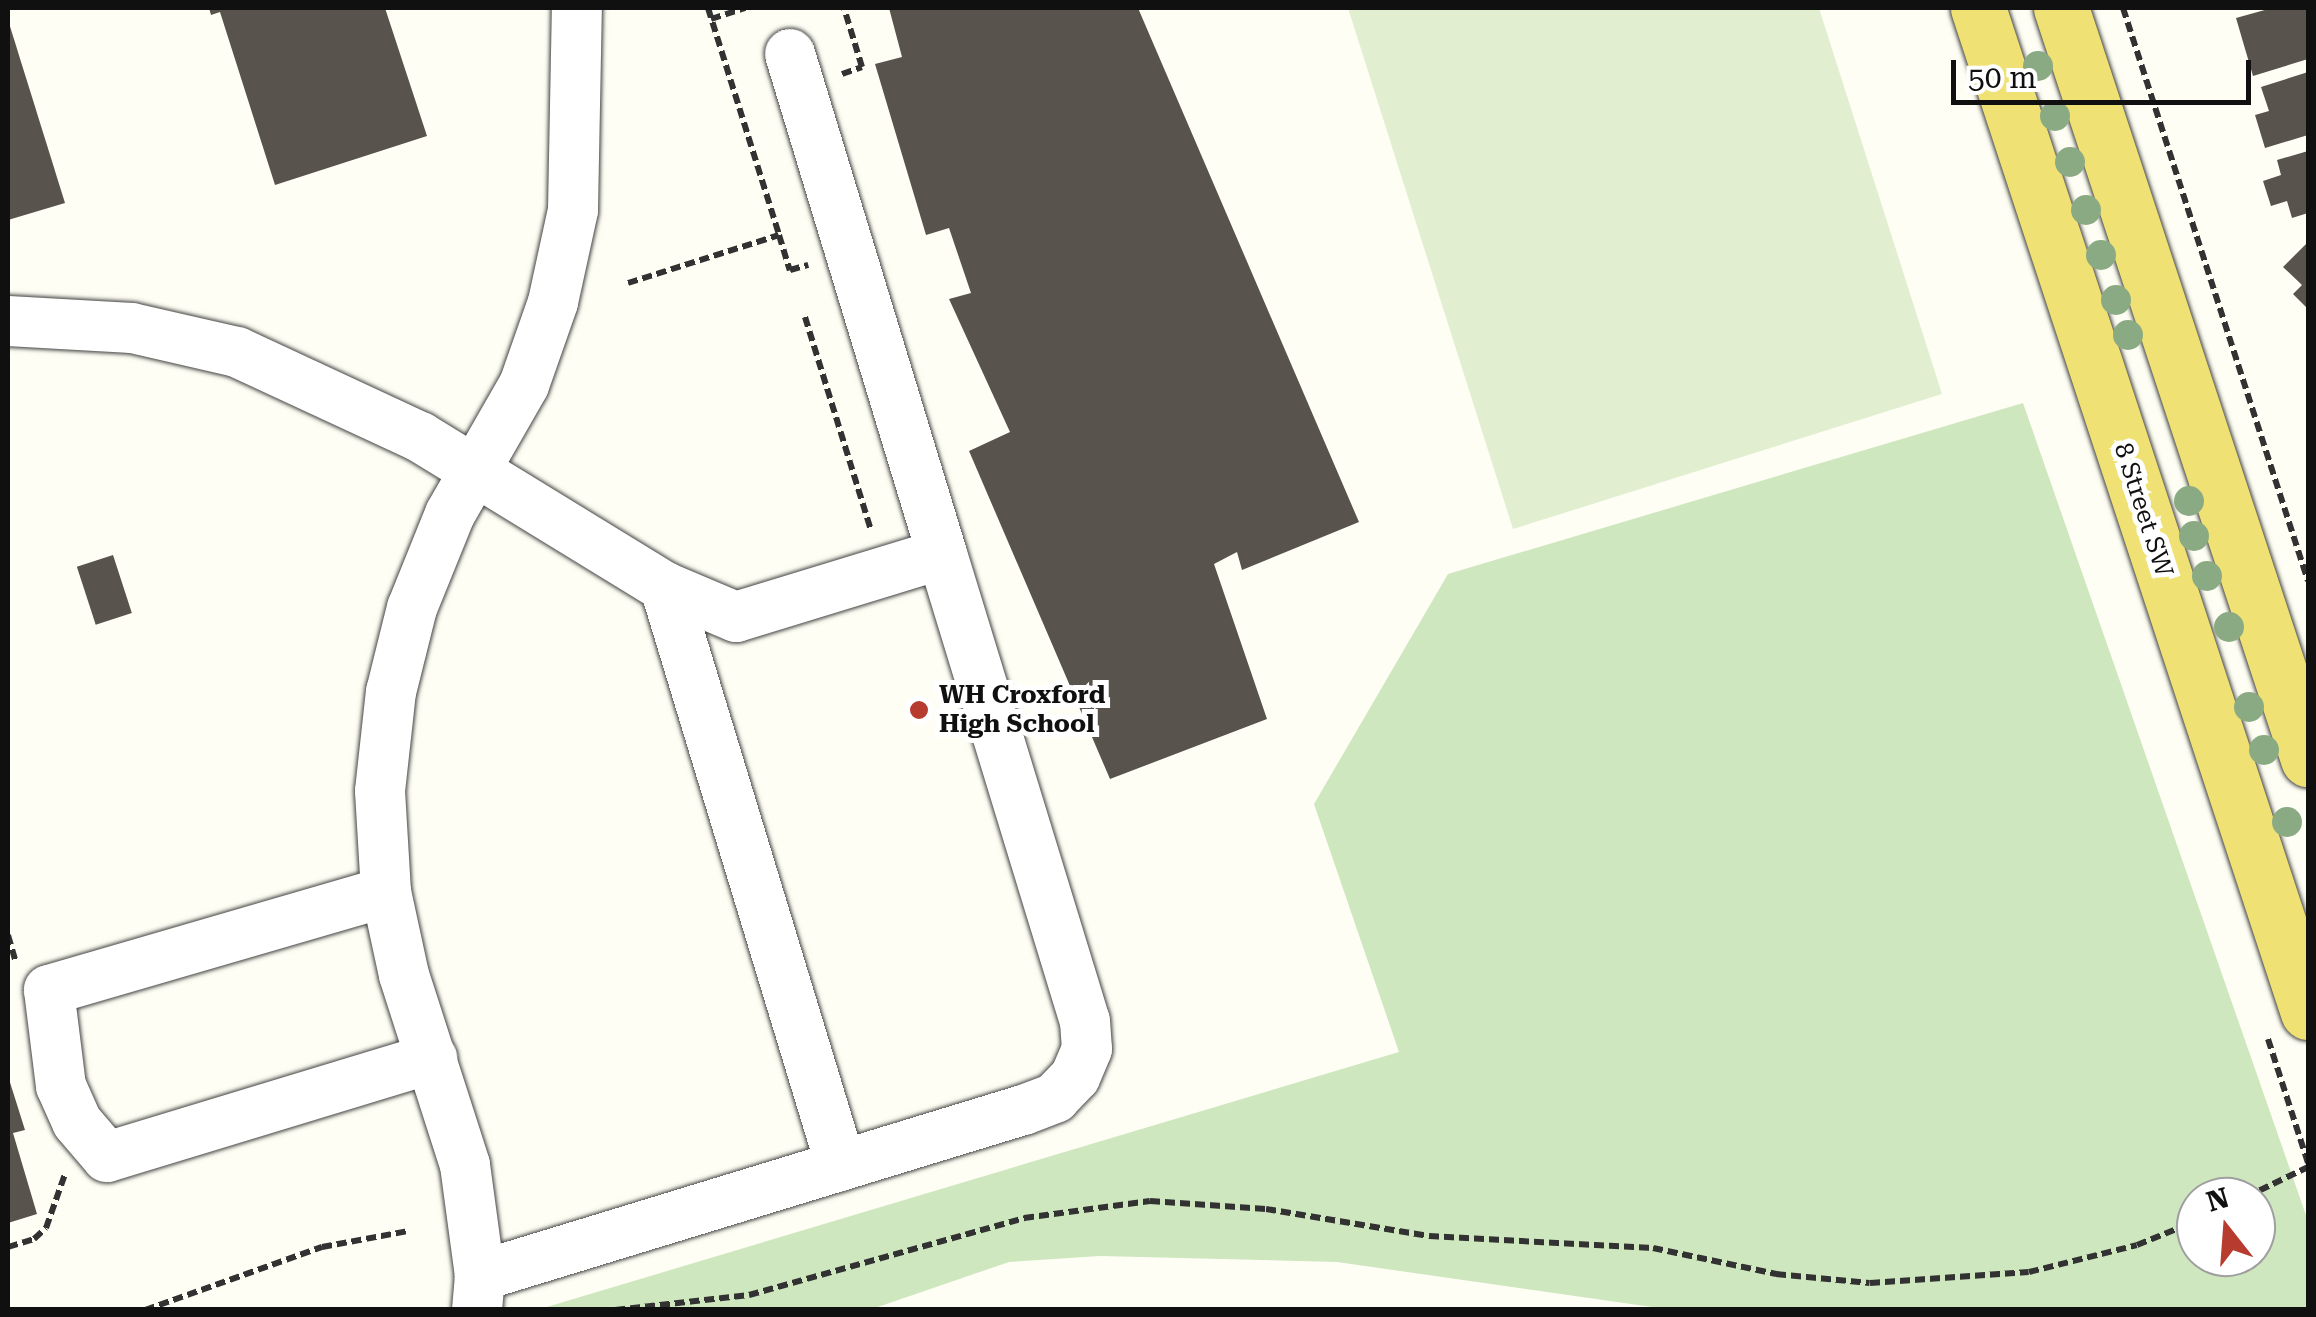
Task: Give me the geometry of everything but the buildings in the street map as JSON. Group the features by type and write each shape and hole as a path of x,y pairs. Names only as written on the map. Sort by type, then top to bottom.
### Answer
{"main road":[{"name":"8 Street SW","path":"1978,8 2308,1012"},
{"path":"2061,8 2308,759"}],"street":[{"path":"577,8 573,210 557,284 524,386 476,466 412,608 390,692 380,790 386,892 466,1165 478,1293 840,1166 1054,1098 1075,1077 1087,1049 1084,1021 942,554 809,66"},
{"path":"8,321 70,320 198,338 476,466 665,588 736,617 942,554"},
{"path":"665,588 840,1166"},
{"path":"386,892 49,990 61,1086 83,1132 107,1157 432,1058"}],"path":[{"path":"708,8 790,270"},
{"path":"711,19 746,8"},
{"path":"809,66 862,68 844,8"},
{"path":"2123,8 2308,581"},
{"path":"628,283 779,235"},
{"path":"805,317 876,544"},
{"path":"8,1246 34,1239 46,1228 83,1132"},
{"path":"2276,1182 2308,1167"},
{"path":"615,1310 749,1295 1024,1218 1150,1201 1266,1209 1429,1236 1653,1248 1776,1274 1870,1282 2029,1272 2136,1245 2176,1229"},
{"path":"145,1310 322,1246 408,1231"}],"green space":[{"path":"1348,8 1819,8 1942,394 1513,529"},
{"path":"2023,403 2308,1221 2308,1309 1666,1309 1337,1262 1100,1256 1009,1262 872,1309 540,1309 1399,1052 1314,804 1448,574"}],"place":[{"name":"WH Croxford High School","path":"919,710"}]}
